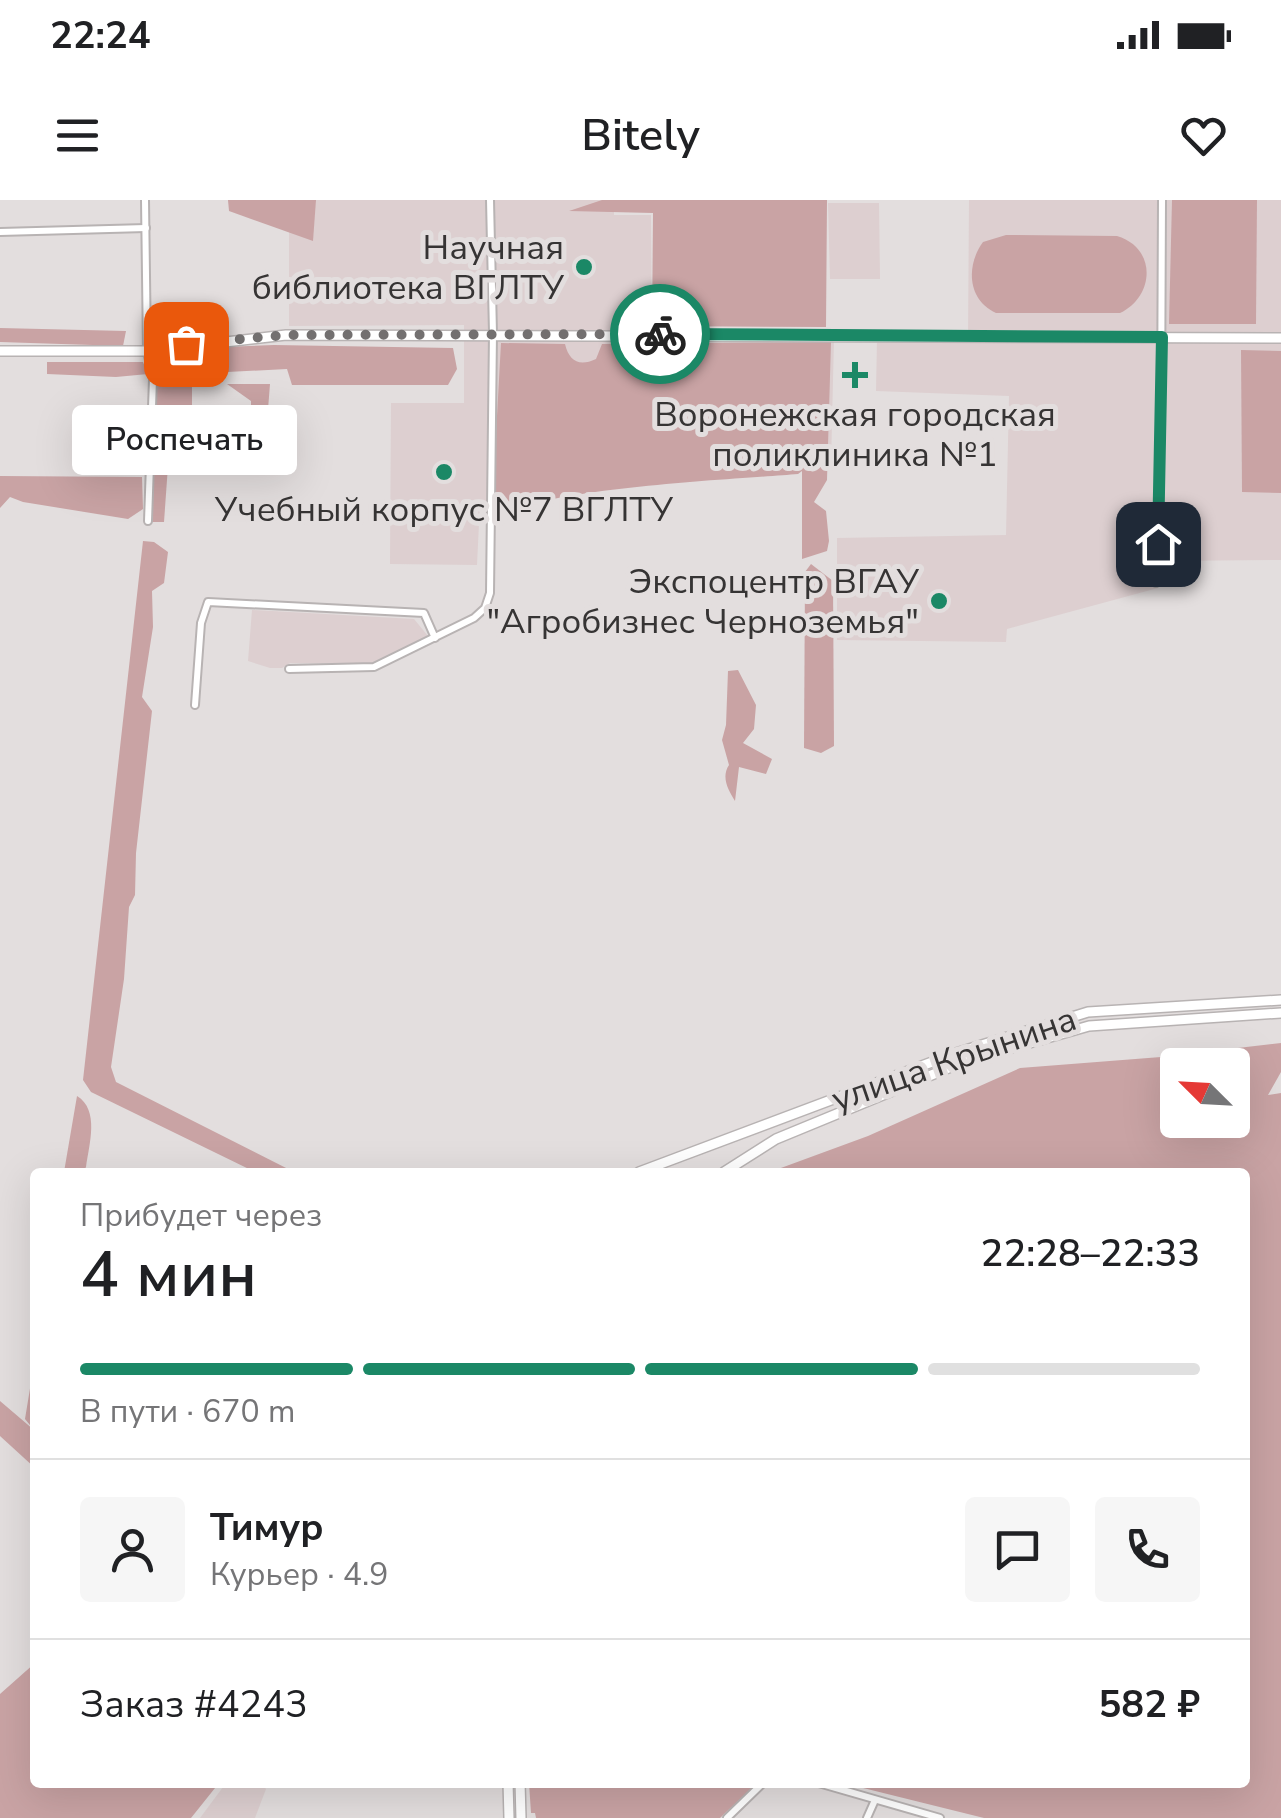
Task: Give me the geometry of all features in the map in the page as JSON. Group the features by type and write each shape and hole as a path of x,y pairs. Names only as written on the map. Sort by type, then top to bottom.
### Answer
{"main road":[{"path":"0,351 147,351 286,335 1281,338"},
{"name":"улица Крынина","path":"652,1167 956,1053 1088,1012 1281,1000"},
{"name":"улица Крынина","path":"730,1168 776,1139 963,1062 1071,1031 1089,1026 1281,1014"},
{"path":"508,1788 509,1818"},
{"path":"520,1788 520,1818"}],"street":[{"path":"146,200 147,351 153,379 148,522"},
{"path":"289,669 374,667 474,618 485,608 490,593 490,200"},
{"path":"1156,583 1162,200"},
{"path":"0,232 146,228"},
{"path":"195,704 202,622 208,602 424,613 435,638"},
{"path":"727,1818 758,1788"},
{"path":"835,1788 940,1818"},
{"path":"868,1818 876,1800"}],"shaded area":[{"path":"228,200 316,200 313,241 229,211"},
{"path":"289,200 614,200 614,215 651,215 652,340 834,339 831,464 480,503 477,565 390,564 391,403 464,403 464,325 289,326"},
{"path":"602,200 827,200 826,327 652,326 653,213 569,211"},
{"path":"969,200 1281,200 1281,560 1160,561 1158,588 1007,629 1006,642 837,640 837,538 1006,535 1009,396 876,391 877,340 968,341"},
{"path":"1172,200 1257,200 1256,324 1169,324"},
{"path":"828,203 879,203 880,279 830,279"},
{"path":"1006,235 1117,236 1130,242 1145,261 1145,284 1132,305 1120,313 996,313 979,300 972,271 983,242"},
{"path":"0,328 126,331 123,346 0,342"},
{"path":"831,342 827,480 814,502 826,511 827,551 802,559 802,471 594,492 552,499 499,518 492,507 501,343 565,344 572,358 585,362 596,359 602,344"},
{"path":"192,348 453,348 457,369 448,385 292,385 287,369 189,374"},
{"path":"1241,350 1281,351 1281,493 1242,492"},
{"path":"47,362 143,362 148,374 47,374"},
{"path":"192,382 192,451 169,452 164,522 152,522 157,383"},
{"path":"227,384 270,384 264,460 251,459 251,401"},
{"path":"0,476 142,477 143,509 128,519 10,497 0,508"},
{"path":"143,541 154,542 168,552 164,583 152,591 153,627 142,697 152,711 135,895 129,907 124,979 111,1067 116,1082 286,1168 247,1168 91,1092 83,1080"},
{"path":"811,564 833,581 834,746 821,753 804,748 805,572"},
{"path":"252,610 414,619 428,636 374,664 290,663 270,668 248,661"},
{"path":"738,670 756,705 754,729 743,743 772,759 766,774 739,767 735,801 726,783 729,765 722,740 728,671"},
{"path":"1281,1043 1281,1072 1268,1095 1281,1093 1281,1818 984,1818 863,1788 1250,1788 1250,1168 781,1168 868,1136 1020,1068 1160,1057 1160,1138 1250,1138 1250,1048 1238,1048"},
{"path":"77,1096 89,1110 91,1139 85,1168 65,1168"},
{"path":"30,1388 30,1425 25,1419"},
{"path":"0,1401 30,1427 30,1463 0,1436"},
{"path":"30,1667 30,1788 215,1788 191,1818 0,1818 0,1694"},
{"path":"222,1788 266,1789 255,1818 200,1818"},
{"path":"529,1788 752,1788 720,1818 536,1818 531,1813"}],"way so far":[{"path":"186,344 286,335 660,334"}],"place":[{"name":"Научная библиотека ВГЛТУ","path":"584,267"},
{"name":"Роспечать","path":"186,344"},
{"name":"Воронежская городская поликлиника №1","path":"855,375"},
{"name":"Учебный корпус №7 ВГЛТУ","path":"444,472"},
{"name":"Экспоцентр ВГАУ \"Агробизнес Черноземья\"","path":"939,601"}],"route":[{"path":"660,334 1162,337 1158,544"}]}
